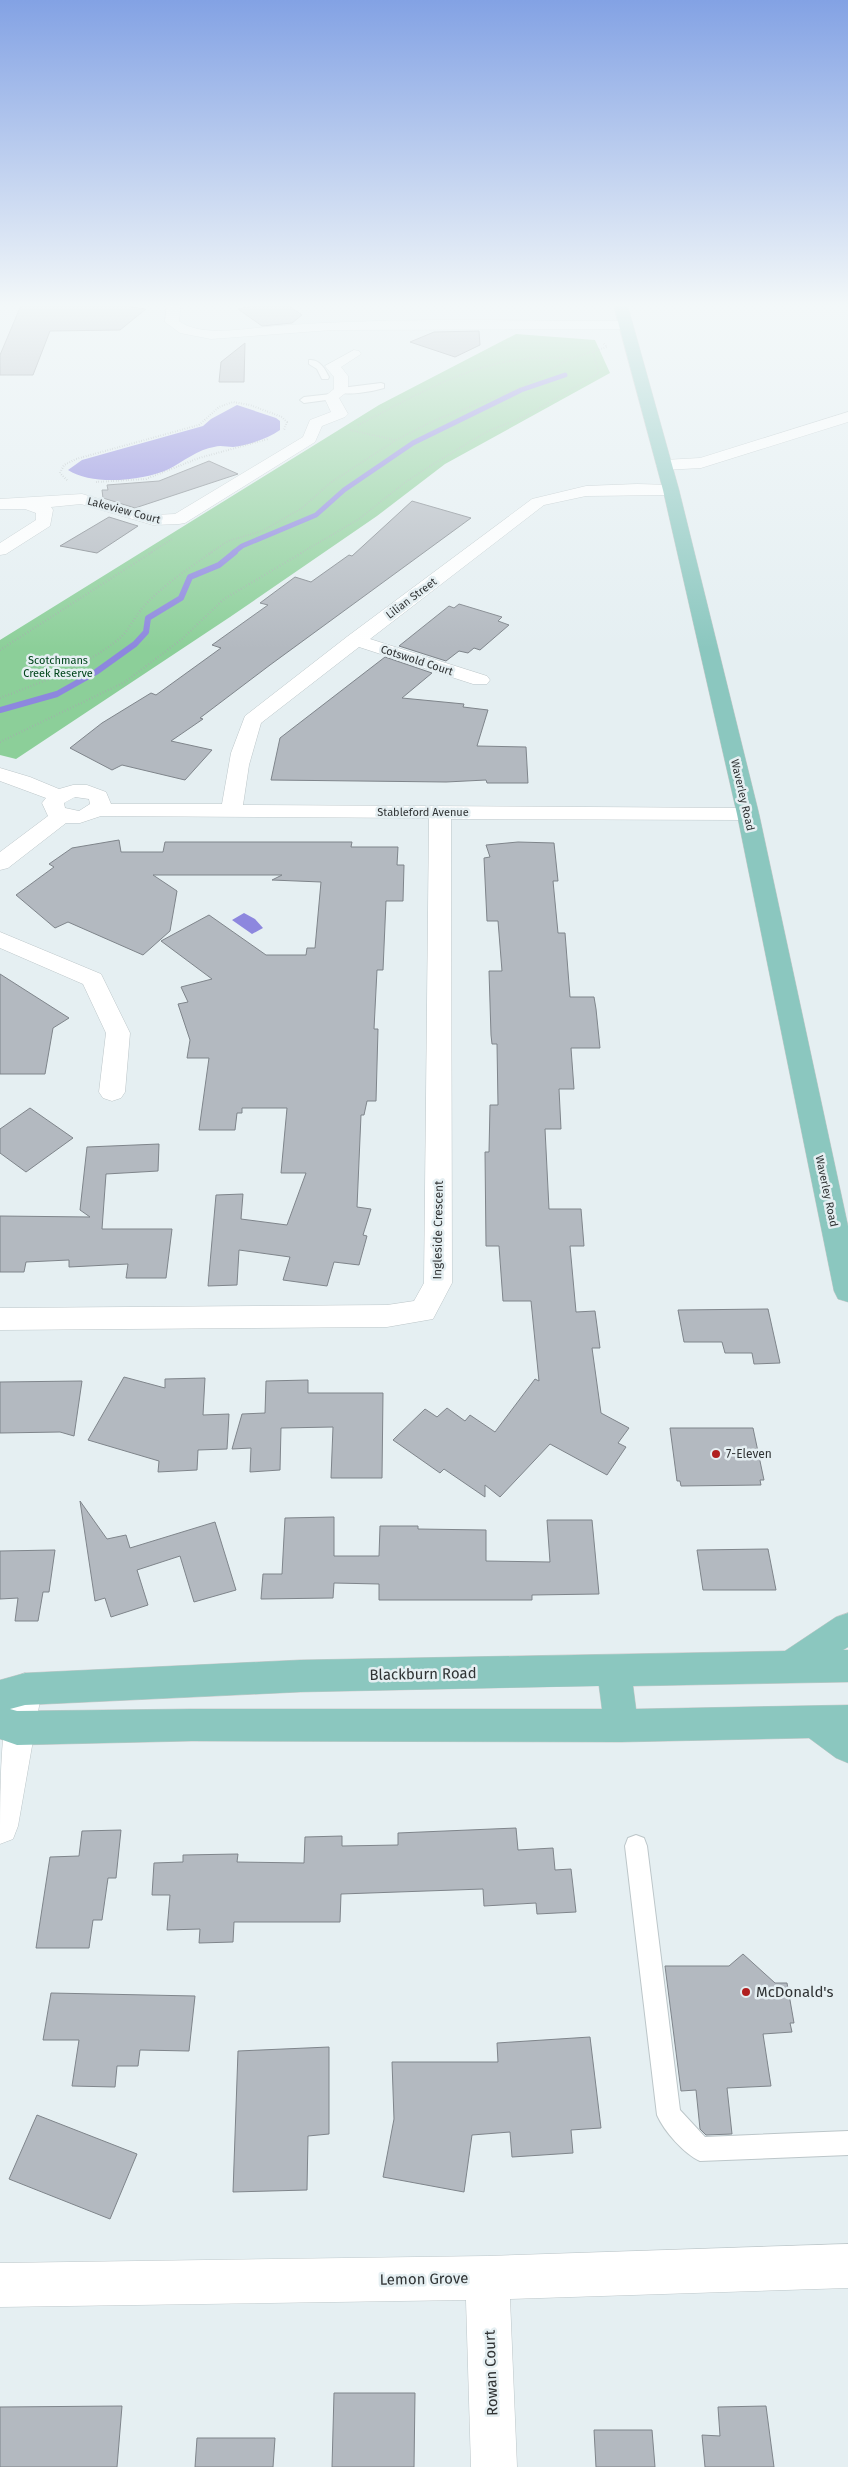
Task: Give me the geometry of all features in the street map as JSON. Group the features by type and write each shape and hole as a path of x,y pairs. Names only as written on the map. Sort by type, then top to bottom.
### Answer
{"main road":[{"name":"Waverley Road","path":"651,418 671,490 748,814 848,1291"},
{"path":"789,1668 848,1628"},
{"name":"Blackburn Road","path":"12,1692 300,1676 848,1666"},
{"path":"614,1671 621,1726"},
{"path":"191,1682 191,1725"},
{"path":"9,1726 621,1726 832,1722 848,1746"}],"street":[{"name":"Lakeview Court","path":"26,504 82,499 153,520 179,519 310,439 315,423 329,418"},
{"path":"664,466 701,463 844,418"},
{"name":"Lilian Street","path":"232,811 237,774 246,735 252,720 538,502 556,494 671,490"},
{"path":"0,504 26,504 45,510 44,522 0,550"},
{"name":"Cotswold Court","path":"355,640 480,680"},
{"path":"0,774 23,780 60,806 0,862"},
{"name":"Stableford Avenue","path":"60,806 73,791 94,793 101,800 97,810 748,814"},
{"name":"Ingleside Crescent","path":"0,1319 387,1316 423,1311 438,1283 440,812"},
{"path":"0,939 93,979 118,1033 112,1092"},
{"path":"0,1826 12,1692"},
{"name":"Lemon Grove","path":"0,2285 487,2278 848,2266"},
{"name":"Rowan Court","path":"487,2278 494,2467"}],"lane":[{"path":"636,1846 669,2115 700,2149 848,2143"}],"path":[{"path":"72,486 60,473 64,465 76,459 199,425 207,418"},
{"path":"280,434 286,429 287,422 283,418"},
{"path":"0,698 70,671 122,636 145,605 173,580 228,542 262,531 302,508 330,483 396,440 443,418"},
{"path":"0,742 125,682 182,640 224,600 359,519 404,483 435,463 488,432 521,418"},
{"path":"91,484 146,479 174,470 199,458 274,436"}],"green space":[{"name":"Scotchmans Creek Reserve","path":"358,418 528,418 445,464 377,516 230,617 16,759 0,755 0,640"}],"shaded area":[{"path":"276,418 280,421 280,430 264,439 245,445 208,448 169,469 132,479 104,480 78,475 68,470 82,460 203,426 211,419"},
{"path":"244,913 255,919 263,928 252,934 232,920"}],"building":[{"path":"209,461 238,474 135,508 103,498 102,490 108,490 107,485 159,481"},
{"path":"412,501 471,518 270,665 200,718 203,719 171,741 212,750 185,780 122,765 112,770 70,748 102,723 151,693 156,695 221,648 212,645 268,605 260,603 295,577 311,582 349,555 352,556"},
{"path":"109,517 138,526 97,553 60,546"},
{"path":"459,604 502,617 498,621 509,625 480,650 474,648 468,653 459,651 446,661 399,646 449,606 454,608"},
{"path":"385,657 432,673 402,698 464,704 463,707 488,710 477,746 526,747 528,783 487,783 486,780 446,782 271,780 280,738"},
{"path":"119,840 121,852 163,852 165,842 352,842 351,847 398,847 397,865 404,865 403,901 386,901 383,970 377,970 374,1029 378,1029 376,1101 367,1101 364,1115 361,1115 357,1207 371,1209 363,1235 367,1236 359,1265 334,1262 327,1286 283,1280 290,1257 239,1250 237,1285 208,1286 216,1195 243,1194 241,1219 287,1225 306,1173 281,1173 287,1108 242,1108 242,1113 237,1113 235,1130 199,1130 209,1058 187,1058 190,1040 178,1004 188,1002 181,987 212,979 161,941 209,915 266,955 306,955 307,948 315,948 321,882 272,880 282,875 153,875 177,891 170,931 143,955 68,922 55,928 16,895 54,867 49,864 72,848"},
{"path":"518,842 554,843 558,881 553,881 558,933 565,933 570,997 594,997 600,1048 571,1048 574,1089 559,1089 561,1129 545,1129 549,1209 581,1209 584,1246 570,1246 576,1312 595,1311 600,1348 592,1348 601,1413 629,1428 618,1443 626,1447 607,1475 550,1444 500,1497 485,1485 485,1497 444,1469 440,1473 393,1440 425,1409 437,1417 447,1408 465,1421 470,1415 495,1432 535,1379 539,1381 531,1301 503,1301 499,1246 486,1246 485,1152 489,1152 490,1105 498,1105 497,1044 492,1044 491,1035 489,971 502,971 498,921 487,921 484,858 490,857 486,845"},
{"path":"0,974 69,1018 53,1028 45,1074 0,1074"},
{"path":"30,1108 73,1138 26,1172 0,1153 0,1129"},
{"path":"159,1144 158,1171 106,1174 102,1229 172,1229 166,1278 126,1278 128,1264 69,1267 69,1260 26,1262 24,1272 0,1272 0,1216 90,1217 80,1210 87,1147"},
{"path":"768,1309 780,1363 754,1364 752,1353 725,1353 722,1342 684,1342 678,1310"},
{"path":"124,1377 165,1388 165,1379 205,1378 203,1415 229,1414 227,1449 198,1450 197,1470 158,1472 159,1461 88,1440"},
{"path":"308,1380 308,1393 383,1393 382,1478 331,1478 333,1427 281,1428 280,1470 250,1472 251,1448 232,1449 242,1414 265,1413 266,1381"},
{"path":"82,1381 74,1436 60,1432 0,1433 0,1382"},
{"name":"7-Eleven","path":"670,1428 753,1428 764,1480 760,1480 761,1485 681,1486 680,1481 677,1481"},
{"path":"80,1501 107,1539 126,1535 130,1548 215,1522 236,1590 194,1602 180,1556 137,1570 148,1605 111,1617 105,1598 95,1601"},
{"path":"334,1517 334,1556 379,1556 380,1526 418,1526 418,1529 486,1530 486,1561 550,1562 547,1520 592,1520 599,1594 532,1595 532,1600 379,1600 379,1584 334,1583 333,1598 261,1599 263,1574 282,1574 285,1518"},
{"path":"768,1549 776,1590 703,1590 697,1550"},
{"path":"55,1550 49,1592 43,1592 38,1621 15,1621 18,1598 0,1599 0,1551"},
{"path":"516,1828 518,1850 553,1848 555,1870 571,1869 576,1912 537,1914 536,1903 484,1906 483,1889 341,1894 340,1922 234,1922 233,1942 199,1943 200,1929 167,1930 170,1895 152,1895 154,1863 183,1862 183,1855 238,1854 237,1862 304,1863 305,1837 342,1836 342,1846 398,1845 398,1833"},
{"path":"121,1830 116,1878 108,1878 102,1920 93,1920 89,1948 36,1948 50,1857 79,1856 82,1831"},
{"path":"743,1954 775,1983 787,1983 794,2023 790,2023 792,2032 763,2034 771,2086 727,2088 732,2134 706,2135 700,2129 696,2090 681,2091 665,1966 729,1966"},
{"path":"51,1993 195,1996 189,2051 140,2050 138,2066 117,2066 115,2087 72,2086 79,2040 43,2040"},
{"path":"590,2037 601,2128 571,2130 573,2153 512,2157 510,2132 472,2135 464,2192 383,2177 394,2119 392,2062 498,2062 497,2043"},
{"path":"329,2047 329,2134 308,2136 307,2190 233,2192 238,2051"},
{"path":"37,2115 137,2154 110,2219 9,2179"},
{"path":"334,2393 415,2393 414,2467 332,2467"},
{"path":"122,2406 117,2467 0,2467 0,2407"},
{"path":"766,2406 774,2467 705,2467 702,2435 720,2436 718,2407"},
{"path":"594,2430 652,2430 655,2467 596,2467"},
{"path":"197,2438 275,2438 273,2467 195,2467"}],"waterway":[{"path":"233,553 242,546 316,515 344,490 413,443 464,418"},
{"path":"0,710 57,694 96,672 135,644 146,632 148,618 181,598 190,577 219,565 235,552"}],"place":[{"name":"7-Eleven","path":"716,1454"},
{"name":"McDonald's","path":"746,1992"}]}
